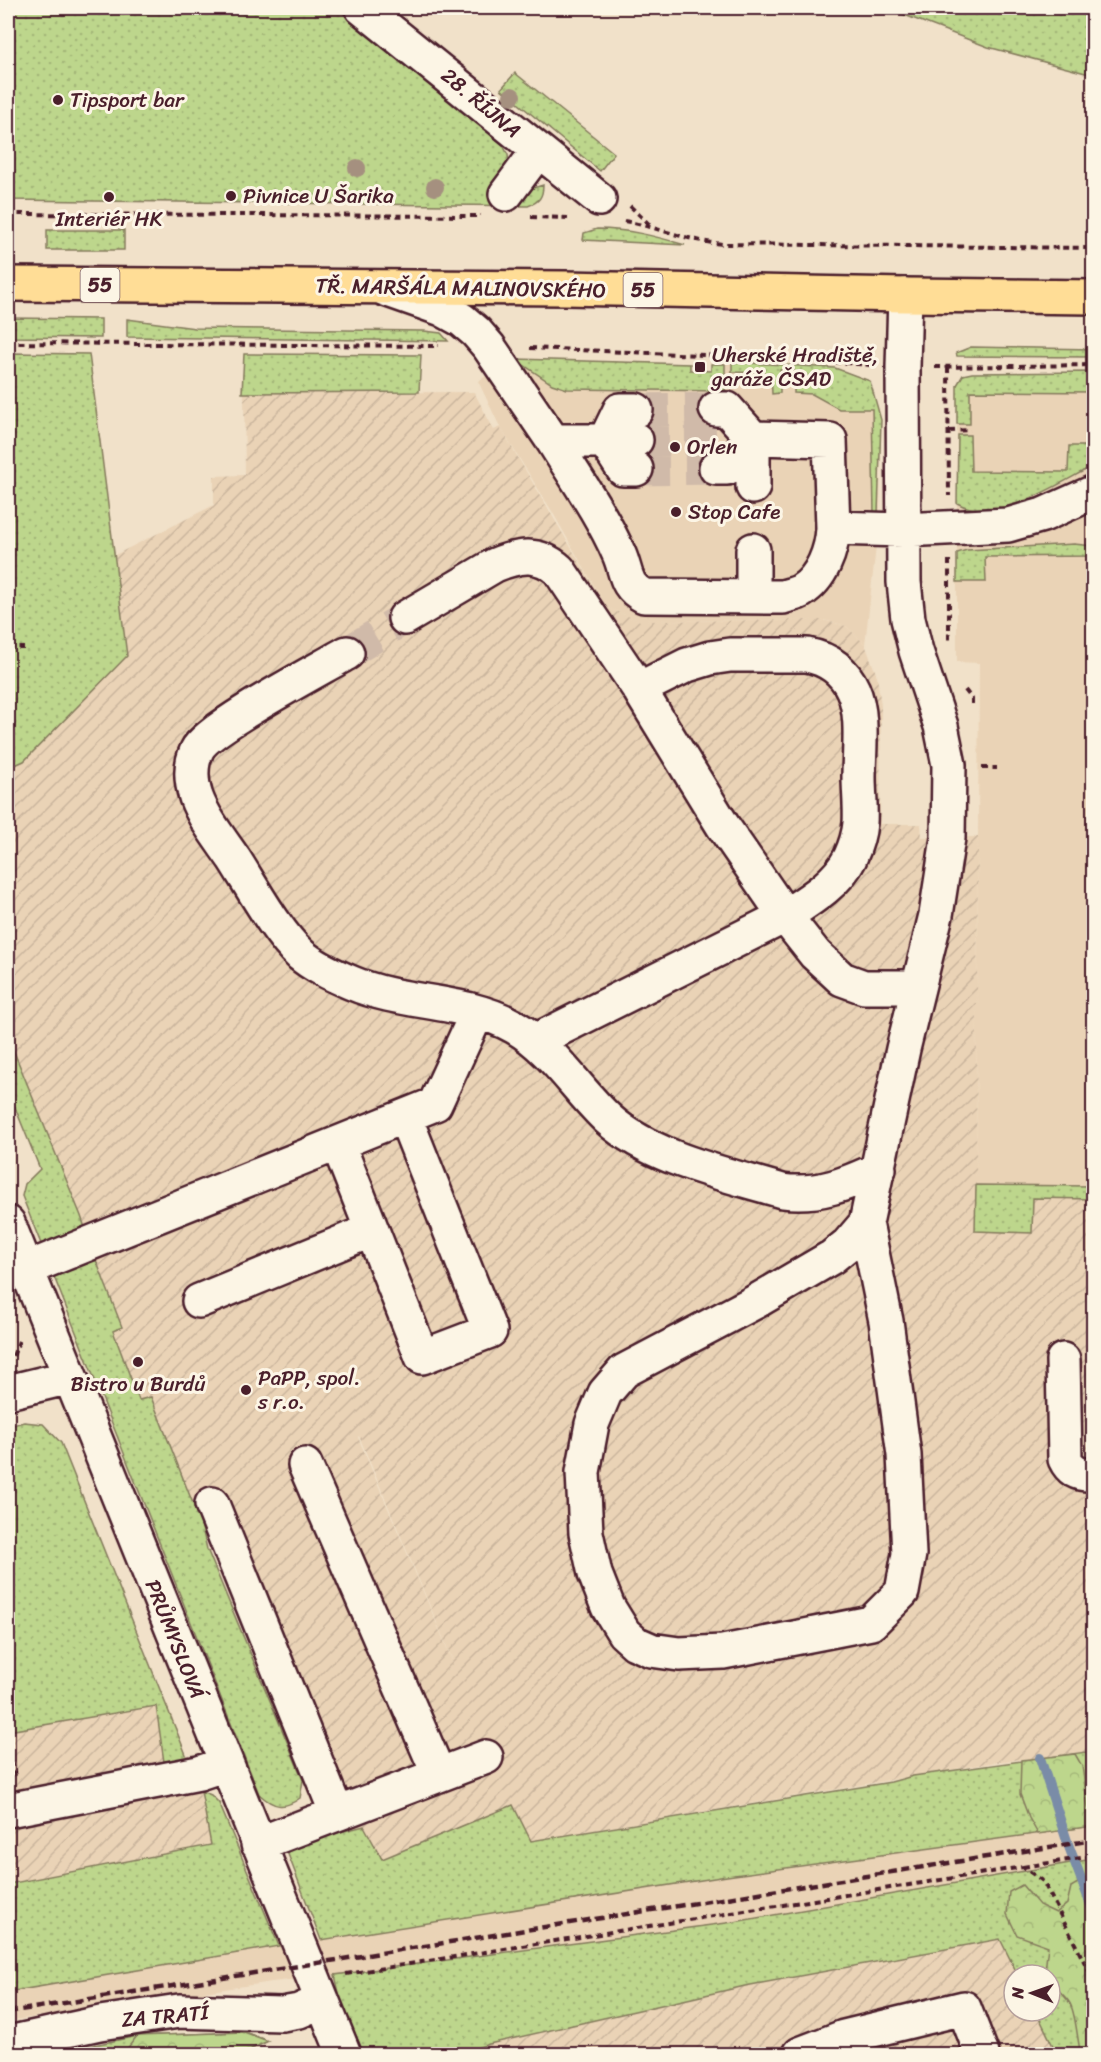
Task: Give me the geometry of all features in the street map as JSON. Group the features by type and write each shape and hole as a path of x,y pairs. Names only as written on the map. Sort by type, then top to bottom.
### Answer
{"main road":[{"name":"TŘ. MARŠÁLA MALINOVSKÉHO","path":"8,284 565,288 1094,297"}],"street":[{"name":"28. ŘÍJNA","path":"362,8 608,209"},
{"path":"495,205 538,151"},
{"path":"380,288 424,302 452,315 476,332 489,347 553,441 613,541 630,585 636,592 644,596 783,597 801,591 816,575 829,554 833,528 830,440 716,439"},
{"path":"866,1223 848,1245 832,1257 755,1302 624,1371 605,1393 592,1424 583,1472 586,1533 595,1574 608,1607 624,1633 635,1643 651,1650 679,1654 723,1652 871,1623 902,1592 909,1554 904,1455 886,1321 866,1223 936,915 948,838 949,765 941,726 908,619 904,582 904,295"},
{"path":"753,438 753,488"},
{"path":"553,441 628,440"},
{"path":"833,528 903,530 1008,525 1028,520 1094,492"},
{"path":"753,550 753,597"},
{"path":"405,618 495,565 510,559 535,556 552,564 559,570 639,689 723,826 785,916 815,954 843,979 864,987 918,987"},
{"path":"347,653 217,729 197,748 192,771 197,800 265,907 301,954 323,970 380,993 477,1013 514,1026 535,1041 609,1120 639,1141 671,1155 782,1191 796,1193 827,1190 879,1169"},
{"path":"535,1041 785,916 810,900 833,880 849,860 856,842 860,822 858,707 844,675 832,663 807,655 730,655 698,661 639,689"},
{"path":"26,1269 435,1104 477,1013"},
{"path":"338,1144 422,1357 490,1331 405,1117"},
{"name":"PRŮMYSLOVÁ","path":"8,1223 344,2055"},
{"path":"199,1301 372,1230"},
{"path":"1063,1360 1065,1459 1076,1473 1094,1474"},
{"path":"8,1392 70,1377"},
{"path":"305,1465 439,1775"},
{"path":"212,1504 338,1814"},
{"path":"258,1845 486,1757"},
{"path":"14,1808 199,1773 225,1764"},
{"name":"ZA TRATÍ","path":"8,2043 100,2023 179,2011 282,2014 299,2011 318,1991"},
{"path":"800,2055 844,2037 963,2008 982,2055"}],"path":[{"path":"8,214 495,205"},
{"path":"608,209 689,240 722,244 1094,248"},
{"path":"8,343 489,347 799,359 903,367 1094,365"},
{"path":"948,367 949,644"},
{"path":"949,431 970,430"},
{"path":"8,648 24,648"},
{"path":"960,683 972,699 972,710"},
{"path":"973,768 997,768"},
{"path":"8,1730 14,1808"},
{"path":"318,1991 335,1976 1094,1856"},
{"path":"1023,1867 1042,1881 1094,1981"}],"shaded area":[{"path":"515,359 690,364 690,370 711,371 711,364 732,362 835,368 870,381 881,420 880,511 865,644 846,626 824,620 639,621 606,607 553,513 500,427 478,381"},
{"path":"963,375 1093,375 1093,1185 976,1185 979,663 957,662 957,385"},
{"path":"474,392 494,430 500,427 606,607 640,621 823,620 846,626 865,644 877,676 881,706 880,824 921,824 922,837 978,837 976,1185 1093,1186 1093,1751 997,1762 530,1841 512,1805 382,1860 322,1829 151,1397 139,1400 113,1331 122,1326 86,1235 81,1216 8,1037 8,768 24,761 127,656 115,555 214,505 214,476 245,475 244,393","holes":["359,1436 452,1660 358,1437"]},
{"path":"167,1704 199,1787 211,1845 8,1884 8,1731"},
{"path":"1093,1826 1093,1859 1069,1864 734,1922 390,1969 272,1982 8,2021 8,1992 279,1946 727,1876"},
{"path":"1001,1939 1012,1963 1002,1963 1002,2023 1042,2023 1057,2054 457,2054 489,2044 745,1986"}],"green space":[{"path":"8,8 336,8 503,145 509,163 530,189 543,185 541,196 538,201 528,206 8,200"},
{"path":"886,8 1093,8 1093,75 988,47"},
{"path":"515,73 614,153 600,171 501,89"},
{"path":"597,229 620,230 685,245 583,240 584,233"},
{"path":"47,230 124,230 124,250 47,250"},
{"path":"8,318 101,319 101,338 8,337"},
{"path":"127,319 195,328 424,331 441,333 448,341 127,337"},
{"path":"971,347 1093,349 1093,357 957,356 956,353"},
{"path":"8,353 89,354 127,656 24,761 8,768"},
{"path":"244,354 421,355 419,392 242,393"},
{"path":"515,359 690,364 690,370 711,371 711,364 725,364 725,391 567,389 552,384"},
{"path":"732,362 835,368 870,381 881,420 878,513 874,514 872,409 839,409 812,394 794,393 794,370 780,370 780,393 772,394 771,373 732,372"},
{"path":"1093,372 1093,392 970,391 970,424 957,424 957,385 963,375"},
{"path":"958,435 970,435 971,471 1068,472 1069,446 1093,446 1093,466 1026,500 1008,506 973,509 957,503"},
{"path":"1074,544 1093,546 1093,556 985,557 986,582 957,582 957,553 967,550"},
{"path":"8,1037 81,1216 122,1327 113,1331 139,1400 151,1397 201,1524 207,1549 303,1780 300,1798 289,1804 274,1804 259,1794 22,1196 25,1184 40,1169 8,1090"},
{"path":"976,1185 1093,1186 1093,1199 1033,1198 1032,1233 975,1231"},
{"path":"24,1422 43,1424 61,1443 187,1757 179,1765 165,1769 156,1706 8,1731 8,1426"},
{"path":"1093,1751 1093,1826 727,1876 321,1940 288,1854 293,1843 322,1829 333,1834 364,1826 382,1859 513,1805 531,1841 891,1782 913,1776"},
{"path":"1075,1754 1082,1766 1093,1826 1038,1834 1020,1794 1021,1760"},
{"path":"201,1791 211,1795 219,1803 279,1946 8,1992 8,1884 211,1845"},
{"path":"1093,1859 1093,2054 1057,2054 1042,2023 1062,2023 1062,1963 1012,1963 1000,1939 745,1986 489,2044 457,2054 364,2054 341,2002 335,1975 734,1922"},
{"path":"1091,1875 1094,1876 1093,2054 1081,2054 1071,2006 1062,1994 1062,1963 1046,1963 1048,1946 1017,1935 1007,1914 1009,1892 1022,1885 1039,1905 1056,1913 1067,1904 1071,1887"},
{"path":"244,2032 268,2041 241,2054 52,2054 137,2036"},
{"path":"244,2032 268,2041 241,2054 123,2054 137,2036"}],"waterway":[{"path":"1040,1758 1068,1844 1094,1913"}],"tunnel":[{"path":"636,410 716,409"},
{"path":"636,440 716,439"},
{"path":"636,469 716,468"},
{"path":"347,653 405,618"}],"railway":[{"path":"8,2012 1094,1840"}],"place":[{"name":"Tipsport bar","path":"58,100"},
{"name":"Pivnice U Šarika","path":"231,196"},
{"name":"Interiér HK","path":"109,197"},
{"name":"Uherské Hradiště, garáže ČSAD","path":"700,367"},
{"name":"Orlen","path":"675,447"},
{"name":"Stop Cafe","path":"676,512"},
{"name":"Bistro u Burdů","path":"138,1362"},
{"name":"PaPP, spol. s r.o.","path":"246,1390"}]}
